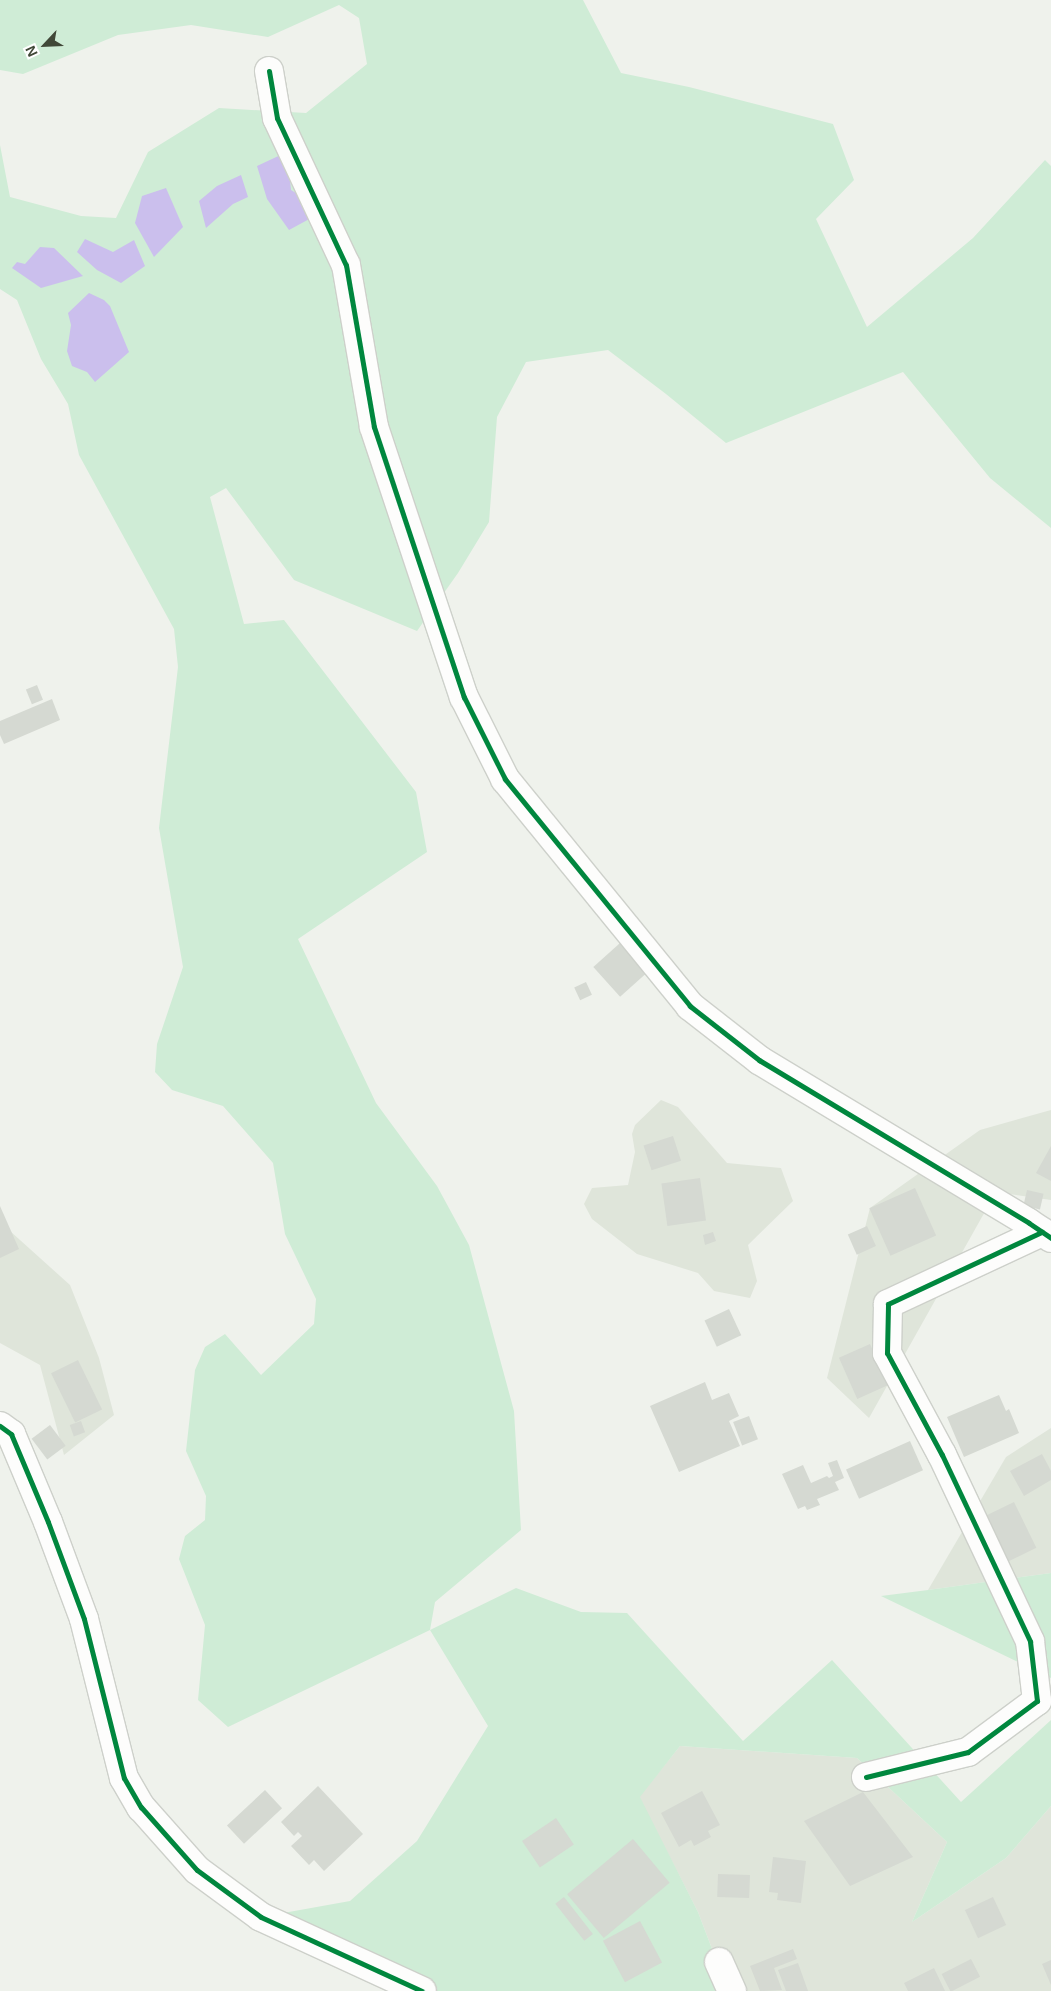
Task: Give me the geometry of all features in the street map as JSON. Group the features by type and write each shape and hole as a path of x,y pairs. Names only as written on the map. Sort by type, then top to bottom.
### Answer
{"street":[{"path":"269,70 277,118 346,265 374,427 451,660 464,697 505,779 690,1006 759,1060 1047,1235"},
{"path":"866,1776 968,1752 1037,1701 1030,1642 942,1455 887,1353 888,1304 1047,1235"},
{"path":"0,1426 11,1434 84,1618 124,1778 141,1807 197,1870 261,1917 422,1991"},
{"path":"719,1962 732,1991"}],"shaded area":[{"path":"287,152 291,190 310,202 313,217 289,230 267,199 257,166"},
{"path":"241,175 248,197 233,204 206,228 199,201 217,186"},
{"path":"166,188 183,227 154,257 135,223 142,196"},
{"path":"85,239 113,252 134,240 145,266 121,283 97,270 77,252"},
{"path":"40,247 54,248 83,276 41,288 12,268 17,262 25,264"},
{"path":"89,293 104,300 110,306 129,352 95,382 87,372 72,366 67,351 71,325 68,313"},
{"path":"661,1100 678,1107 727,1163 781,1168 793,1201 748,1245 757,1281 750,1298 714,1291 698,1273 637,1254 592,1219 584,1204 592,1188 628,1185 635,1152 632,1134 635,1125"},
{"path":"1051,1110 1051,1200 996,1192 869,1418 827,1378 870,1208 980,1130"},
{"path":"0,1222 70,1285 99,1358 114,1415 64,1455 40,1365 0,1343"},
{"path":"1051,1428 1051,1573 928,1590 1006,1457"},
{"path":"680,1746 857,1758 947,1842 912,1922 1006,1858 1051,1806 1051,1991 728,1991 698,1912 639,1797"}],"green space":[{"path":"0,0 583,0 621,73 689,87 833,124 854,180 816,219 867,327 973,238 1045,160 1051,166 1051,528 990,478 903,372 726,443 608,350 526,362 497,417 489,522 458,573 417,631 294,580 226,488 210,497 244,624 284,620 416,792 427,852 298,939 376,1103 437,1186 469,1245 514,1411 521,1530 435,1602 430,1630 228,1727 198,1700 205,1625 179,1559 185,1536 205,1520 206,1496 186,1451 195,1370 205,1347 225,1334 261,1375 314,1324 316,1299 285,1234 273,1163 223,1106 172,1090 155,1072 157,1044 183,967 159,828 178,667 174,629 79,455 68,404 41,359 17,300 0,289 0,145 10,197 81,216 116,218 148,152 219,108 306,113 367,64 359,18 339,5 268,37 191,25 118,35 23,74 0,70"},
{"path":"1051,1573 1051,1678 881,1596 928,1590"},
{"path":"516,1588 581,1612 627,1613 743,1741 832,1660 961,1802 1051,1720 1051,1806 1006,1858 912,1922 947,1842 857,1758 680,1746 640,1797 698,1912 728,1991 422,1991 261,1917 350,1901 417,1841 488,1726 430,1630"}],"building":[{"path":"37,685 43,700 32,704 26,689"},
{"path":"52,699 60,720 4,744 0,735 0,721"},
{"path":"629,935 656,965 620,997 593,967"},
{"path":"586,982 592,995 580,1000 574,987"},
{"path":"673,1136 681,1161 652,1170 644,1146"},
{"path":"1051,1146 1051,1181 1036,1173"},
{"path":"700,1178 706,1221 667,1226 661,1183"},
{"path":"915,1188 936,1236 890,1256 869,1208"},
{"path":"1027,1190 1044,1194 1040,1209 1023,1206"},
{"path":"0,1206 19,1249 0,1258"},
{"path":"867,1226 876,1246 857,1255 848,1235"},
{"path":"713,1232 716,1241 705,1245 703,1235"},
{"path":"729,1309 741,1335 717,1347 705,1320"},
{"path":"870,1344 888,1385 857,1399 839,1358"},
{"path":"78,1360 102,1409 75,1423 51,1373"},
{"path":"705,1382 712,1400 729,1393 739,1416 729,1421 740,1446 679,1472 650,1406"},
{"path":"999,1395 1006,1411 1009,1409 1019,1433 964,1457 947,1417"},
{"path":"749,1416 758,1439 742,1445 733,1422"},
{"path":"81,1421 85,1432 74,1436 70,1425"},
{"path":"50,1425 66,1446 47,1460 32,1439"},
{"path":"910,1441 923,1470 859,1499 846,1469"},
{"path":"1042,1454 1051,1471 1051,1480 1024,1496 1010,1471"},
{"path":"837,1460 844,1478 835,1482 839,1490 817,1499 820,1505 807,1510 805,1506 798,1509 782,1474 803,1465 811,1483 827,1476 829,1478 833,1476 828,1463"},
{"path":"1014,1502 1036,1548 1008,1562 985,1516"},
{"path":"318,1786 363,1834 324,1871 314,1860 309,1865 291,1846 302,1836 298,1832 294,1836 281,1822"},
{"path":"265,1790 282,1808 244,1844 227,1825"},
{"path":"702,1791 720,1825 708,1831 711,1837 694,1846 691,1840 679,1847 661,1813"},
{"path":"863,1792 913,1857 850,1886 804,1821"},
{"path":"556,1818 574,1845 540,1867 522,1841"},
{"path":"633,1839 670,1883 604,1938 567,1894"},
{"path":"773,1857 806,1861 801,1903 777,1900 778,1893 769,1892"},
{"path":"718,1874 750,1875 749,1898 717,1897"},
{"path":"564,1897 593,1934 584,1941 555,1904"},
{"path":"993,1897 1006,1925 978,1938 965,1910"},
{"path":"640,1921 662,1962 625,1982 603,1941"},
{"path":"793,1949 797,1959 774,1968 782,1990 760,1991 750,1966"},
{"path":"971,1959 980,1977 950,1991 942,1974"},
{"path":"1051,1960 1051,1985 1042,1964"},
{"path":"798,1963 808,1991 786,1991 778,1970"},
{"path":"934,1968 945,1991 908,1991 904,1983"}],"cycle path":[{"path":"269,71 277,118 346,265 374,427 464,697 505,779 690,1006 759,1060 1051,1238"},
{"path":"866,1777 968,1752 1037,1701 1030,1641 942,1455 887,1353 888,1304 1042,1232"},
{"path":"0,1426 11,1434 48,1522 84,1619 124,1778 141,1807 197,1870 261,1917 422,1991"}]}
